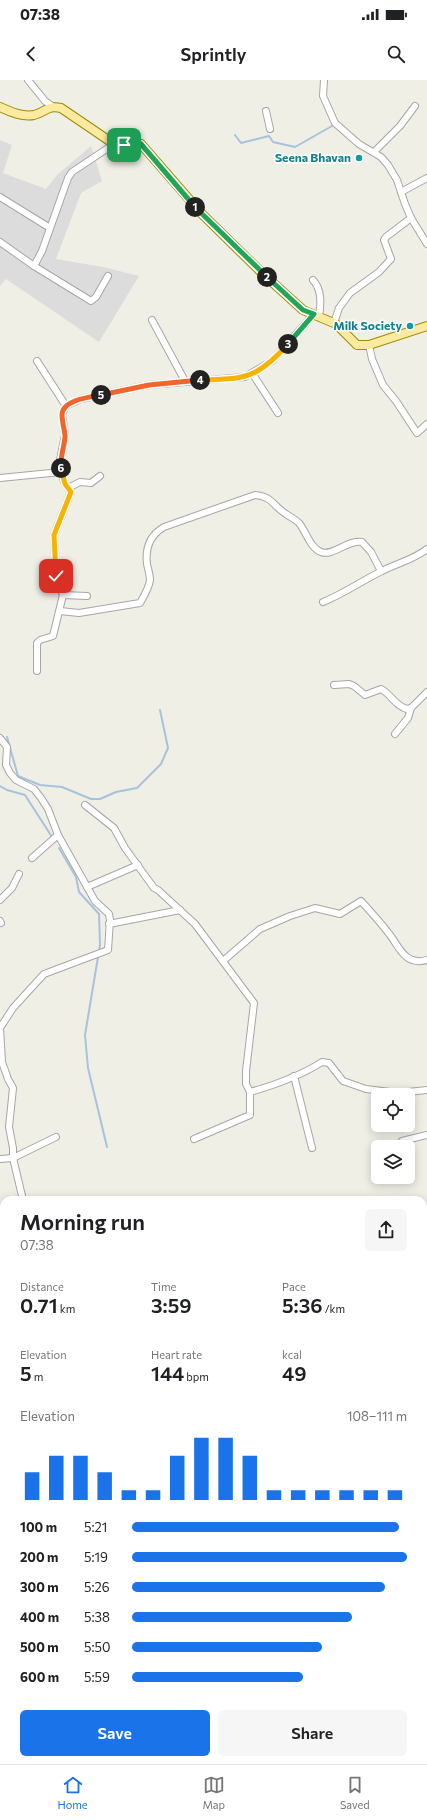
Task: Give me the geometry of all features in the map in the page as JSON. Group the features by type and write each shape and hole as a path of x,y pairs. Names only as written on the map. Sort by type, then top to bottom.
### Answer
{"main road":[{"path":"0,107 22,116 35,115 52,106 66,111 114,144 124,145 134,142 141,144 202,214 303,310 334,323 357,345 369,346 427,326"}],"street":[{"path":"28,80 45,101 52,106"},
{"path":"324,80 323,96 335,123 359,144 374,152 388,165 397,180 411,218 427,244"},
{"path":"374,152 400,126 414,106"},
{"path":"266,111 270,129"},
{"path":"34,266 42,251 68,178 72,172 114,144"},
{"path":"401,192 427,178"},
{"path":"0,197 50,228"},
{"path":"334,323 339,308 350,293 362,286 366,280 379,272 391,259 384,240 386,236 411,218"},
{"path":"0,242 34,266 91,301 96,297 108,276"},
{"path":"37,671 38,643 40,640 53,636 64,595 56,576 54,535 71,492 61,472 60,460 65,435 62,414 66,406 81,399 149,385 185,381 227,380 246,377 272,361 317,316 321,308 319,287 313,280"},
{"path":"152,320 185,381"},
{"path":"369,346 372,359 383,385 396,401 416,433 427,424"},
{"path":"37,361 66,406"},
{"path":"252,373 278,413"},
{"path":"0,478 61,472"},
{"path":"68,488 80,482 91,483 100,476"},
{"path":"60,611 79,613 140,603 146,592 150,579 147,560 148,542 155,532 164,527 255,495 270,499 285,514 299,523 320,552 326,553 353,542 362,542 371,552 381,571"},
{"path":"322,602 342,594 358,583 381,571 398,565 427,549"},
{"path":"64,595 87,596"},
{"path":"334,685 349,684 365,695 381,689 403,708 411,708"},
{"path":"395,734 408,718 411,708 427,692"},
{"path":"0,738 7,747 6,766 10,773 16,780 34,789 48,809 58,836 95,901 109,914 108,950 44,974 13,1008 0,1028 2,1062 13,1088 9,1127 13,1148 13,1158 22,1196"},
{"path":"85,805 114,828 125,848 154,888 196,924 254,1003 246,1071 246,1084 250,1092 250,1114 194,1139"},
{"path":"32,858 58,836"},
{"path":"88,887 138,865"},
{"path":"0,900 12,888 19,874"},
{"path":"223,961 260,929 290,916 315,908 340,914 361,902 391,936 400,951 416,961 427,960"},
{"path":"109,924 180,910"},
{"path":"250,1092 272,1086 322,1062 329,1063 343,1081 366,1090 398,1093 427,1090"},
{"path":"294,1076 312,1148"},
{"path":"406,1140 427,1135"},
{"path":"0,1159 13,1158 56,1137"}],"shaded area":[{"path":"0,140 12,145 3,173 46,189 57,175 91,146 102,181 81,193 56,259 103,267 139,276 99,342 6,279 0,286"}],"waterway":[{"path":"235,135 241,143 269,136 273,142 295,147 332,126"},
{"path":"7,737 18,776 40,785 62,787 91,799 100,799 116,792 137,788 161,764 168,748 160,710"},
{"path":"0,786 7,790 25,795 52,837"},
{"path":"59,848 76,877 79,892 99,914 100,945 85,1035 88,1068 107,1147"}],"place":[{"name":"Seena Bhavan","path":"359,158"},
{"name":"Milk Society","path":"410,326"}],"route":[{"path":"56,576 54,535 71,492 65,484 61,472 60,460 65,435 62,414 66,406 81,399 149,385 200,380 227,380 246,377 272,361 314,314 303,310 261,272 202,214 141,144 134,142 124,145"}]}
